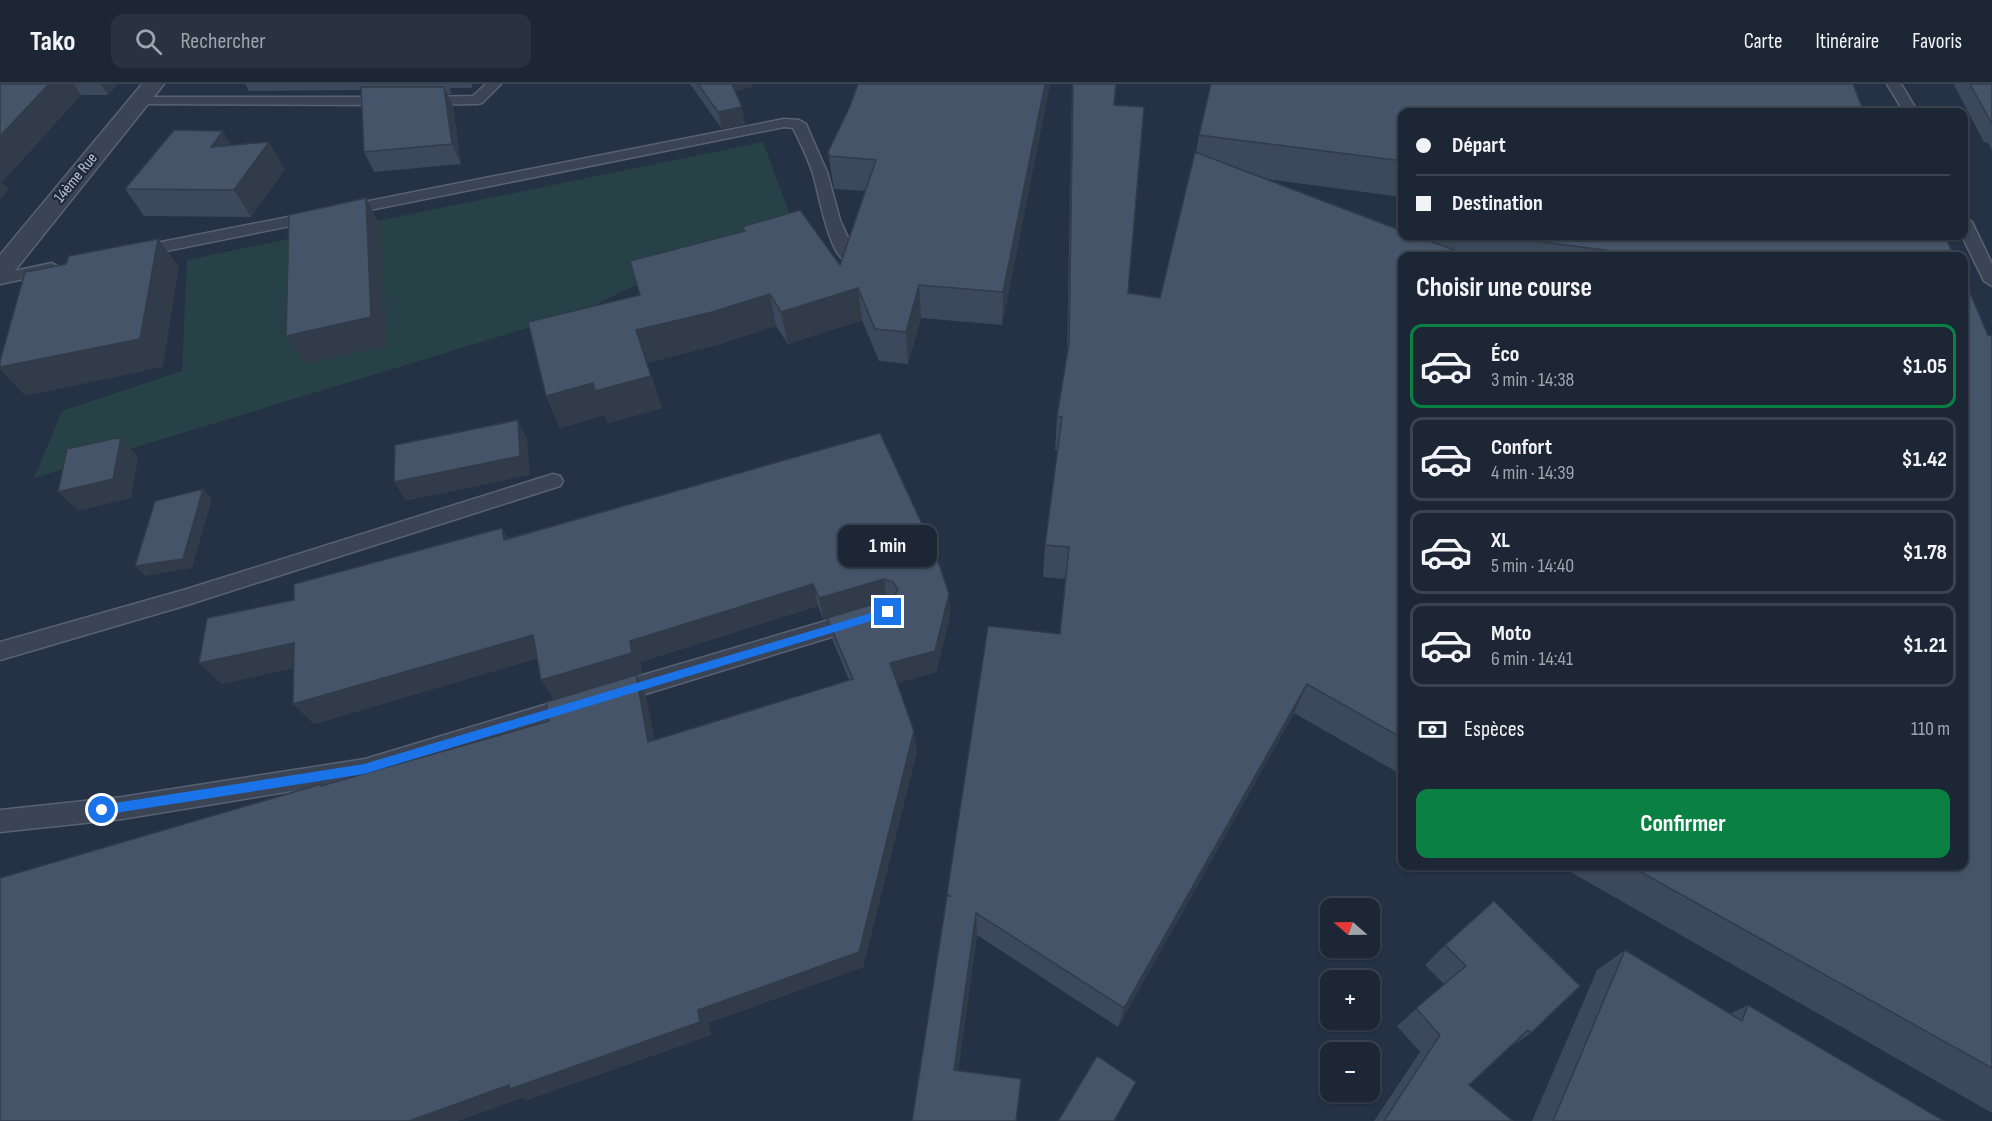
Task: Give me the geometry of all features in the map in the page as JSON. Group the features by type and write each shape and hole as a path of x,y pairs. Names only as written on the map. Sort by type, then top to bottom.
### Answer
{"street":[{"name":"14ème Rue","path":"0,272 146,92"}],"lane":[{"path":"146,92 477,100 494,84"},
{"path":"1894,84 1909,108"},
{"path":"116,256 731,133 769,123 785,122 799,124 820,172 832,220 849,258"},
{"path":"1968,230 1992,281"},
{"path":"0,279 70,265"},
{"path":"0,651 186,597 553,481"},
{"path":"0,821 122,808 364,769 876,615"}],"green space":[{"path":"763,142 797,234 629,288 583,311 34,478 62,411 182,371 187,260"}],"building":[{"path":"0,84 49,84 0,136"},
{"path":"698,84 732,84 742,107 718,112"},
{"path":"858,84 1045,84 1003,292 919,285 906,332 875,329 858,288 781,312 770,294 712,312 636,330 651,376 595,391 593,383 546,396 528,322 640,295 630,261 745,231 742,227 800,210 840,265 876,160 830,156 828,152"},
{"path":"1073,84 1116,84 1114,105 1144,107 1128,293 1160,298 1195,152 1398,229 1398,240 1426,240 1460,252 1398,252 1398,736 1307,684 1124,1008 976,913 954,1070 1021,1079 1016,1121 912,1121 947,896 950,896 947,894 988,626 1060,634 1069,547 1045,545 1062,417 1057,416 1069,343"},
{"path":"1211,84 1853,84 1862,108 1398,108 1398,160 1199,135"},
{"path":"1970,84 1992,84 1992,124"},
{"path":"361,87 444,87 452,144 364,152"},
{"path":"174,130 223,131 211,147 269,142 234,190 125,189"},
{"path":"366,198 371,317 286,336 289,215"},
{"path":"158,239 140,339 0,367 25,272 66,264 69,256"},
{"path":"1528,240 1947,240 1952,252 1620,252"},
{"path":"1968,288 1988,335 1992,336 1992,1068 1637,870 1968,870"},
{"path":"518,420 520,456 394,482 395,445"},
{"path":"880,433 935,552 949,594 935,651 890,663 914,731 859,952 698,1010 700,1022 510,1089 509,1085 409,1121 0,1121 0,878 321,784 321,786 549,721 546,702 636,675 648,742 853,679 827,618 893,598 898,589 893,582 884,579 819,598 813,584 630,641 632,653 541,680 533,635 293,704 294,643 199,663 207,618 294,600 294,584 502,528 504,540"},
{"path":"121,437 113,479 58,492 67,449"},
{"path":"203,489 183,559 135,566 155,501"},
{"path":"1494,901 1580,986 1531,1033 1528,1030 1469,1085 1513,1121 1384,1121 1440,1035 1416,1008 1466,966 1445,945"},
{"path":"1625,950 1742,1021 1748,1005 1944,1121 1553,1121"},
{"path":"1097,1056 1136,1082 1114,1121 1058,1121"}],"route":[{"path":"102,810 364,769 888,612"}]}
